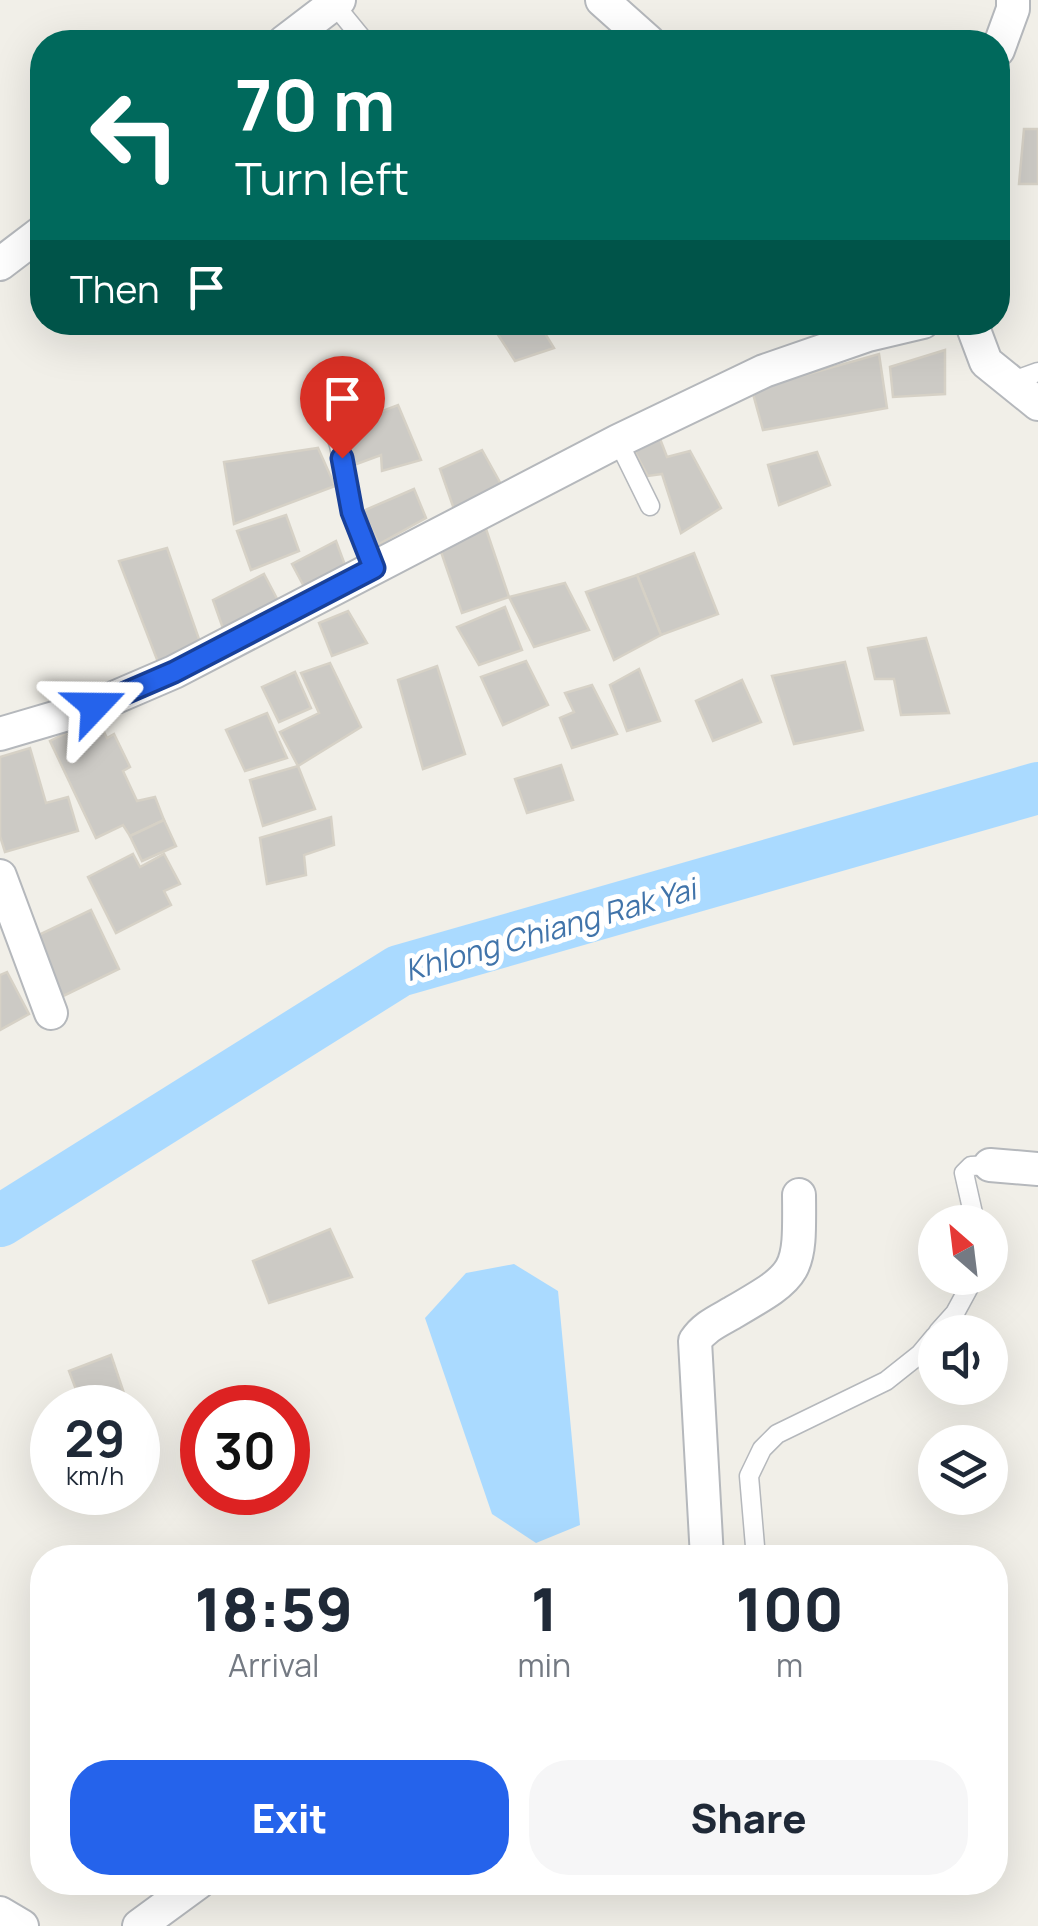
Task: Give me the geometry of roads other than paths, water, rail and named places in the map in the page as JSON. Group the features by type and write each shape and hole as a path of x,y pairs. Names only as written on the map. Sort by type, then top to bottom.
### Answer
{"street":[{"path":"602,0 635,30"},
{"path":"1005,30 1013,0"},
{"path":"300,30 336,2"},
{"path":"0,264 30,241"},
{"path":"0,734 95,706 174,672 618,441 764,371 872,335"},
{"path":"976,335 986,362 1024,377 1038,404"},
{"path":"0,876 51,1013"},
{"path":"990,1165 1038,1169"},
{"path":"706,1545 695,1341 700,1332 775,1288 795,1268 800,1236 799,1196"},
{"path":"140,1926 182,1895"},
{"path":"0,1913 22,1926"}],"lane":[{"path":"336,2 356,30"},
{"path":"319,390 338,445 352,512 374,568"},
{"path":"618,441 650,506"},
{"path":"971,1205 964,1173 972,1166 990,1165"},
{"path":"755,1545 749,1476 762,1449 777,1434 886,1382 918,1356"}],"water":[{"path":"514,1264 558,1291 580,1525 536,1543 492,1514 425,1318 466,1273"}],"waterway":[{"name":"Khlong Chiang Rak Yai","path":"0,1221 399,971 1038,788"}]}
